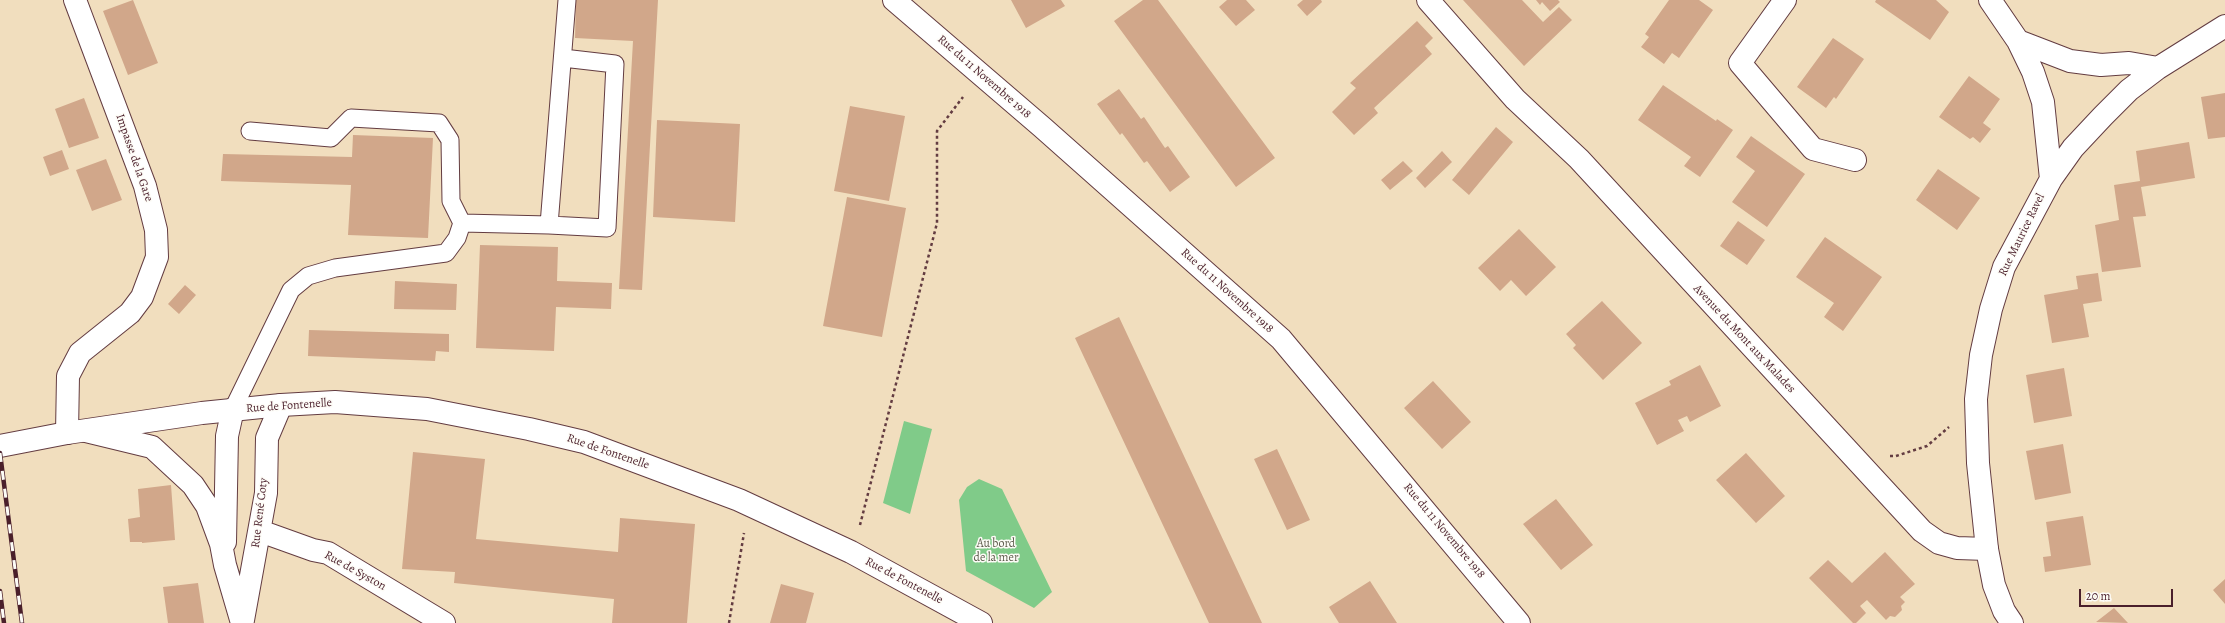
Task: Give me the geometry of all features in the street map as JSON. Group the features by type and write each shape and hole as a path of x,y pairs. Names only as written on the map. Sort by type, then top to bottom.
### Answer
{"street":[{"name":"Impasse de la Gare","path":"75,0 145,186 156,230 157,257 142,297 130,313 80,353 68,376 76,432"},
{"name":"Rue du 11 Novembre 1918","path":"894,0 1281,339 1519,623"},
{"name":"Avenue du Mont aux Malades","path":"1428,0 1516,99 1579,159 1922,531 1939,543 1957,548 1987,549"},
{"path":"1785,0 1740,63 1813,149 1855,160"},
{"path":"1990,0 2018,41 2033,72 2043,102 2051,179"},
{"name":"Rue Maurice Ravel","path":"2012,623 2004,611 1994,585 1987,549 1978,464 1976,400 1981,355 2004,267 2051,179 2073,148 2102,116 2129,90 2158,68 2225,26"},
{"path":"2018,41 2070,61 2101,65 2129,63 2158,68"},
{"name":"Rue de Fontenelle","path":"8,444 76,432 233,409 335,402 427,409 529,429 584,442 739,500 851,552 981,623"},
{"name":"Rue René Coty","path":"242,623 266,493 267,438 281,405"},
{"name":"Rue René Coty","path":"225,565 227,436 233,409"},
{"name":"Rue René Coty","path":"76,432 152,447 166,458 193,485 207,506 221,544 225,565 242,623"},
{"name":"Rue de Syston","path":"260,531 313,550 328,553 444,623"}],"lane":[{"path":"549,225 567,0"},
{"path":"462,223 607,228 615,64 563,58"},
{"path":"233,409 291,290 308,276 335,268 446,253 457,238 462,223 451,201 450,140 439,123 351,118 331,138 250,131"}],"path":[{"path":"851,552 863,515 937,223 937,131 980,74"},
{"path":"1851,455 1896,456 1926,446 1952,425 1976,400"},
{"path":"729,623 742,536 754,508"}],"green space":[{"path":"904,421 932,429 910,514 883,503"},
{"name":"Au bord de la mer","path":"979,479 1002,489 1052,592 1034,608 966,571 959,500 967,487"}],"building":[{"path":"133,0 158,63 128,75 103,11"},
{"path":"576,0 658,0 642,290 619,289 633,41 575,38"},
{"path":"1011,0 1061,0 1065,6 1026,28"},
{"path":"1143,0 1158,0 1275,158 1236,187 1114,21"},
{"path":"1227,0 1246,0 1255,10 1236,26 1219,7"},
{"path":"1303,0 1321,0 1322,2 1307,16 1297,5"},
{"path":"1463,0 1522,0 1543,22 1559,7 1572,20 1524,66"},
{"path":"1536,0 1558,0 1560,2 1550,11 1542,2 1540,5"},
{"path":"1669,0 1699,0 1713,10 1679,58 1672,53 1664,64 1641,47 1649,37 1645,34"},
{"path":"1876,0 1936,0 1949,12 1930,40 1875,2"},
{"path":"1417,21 1433,38 1425,46 1432,54 1374,108 1378,113 1354,135 1332,112 1356,88 1350,83"},
{"path":"1833,38 1864,59 1836,99 1834,97 1826,108 1797,87"},
{"path":"1969,76 2000,99 1983,123 1991,129 1980,143 1973,137 1970,139 1939,117"},
{"path":"1663,85 1716,121 1717,119 1733,130 1700,177 1684,166 1691,157 1638,120"},
{"path":"1119,89 1141,119 1144,117 1165,148 1168,146 1190,177 1170,192 1147,161 1144,163 1122,133 1120,135 1097,104"},
{"path":"2225,93 2225,137 2208,139 2201,97"},
{"path":"84,98 99,138 69,148 55,109"},
{"path":"850,106 905,116 889,201 834,191"},
{"path":"657,120 740,124 735,222 653,217"},
{"path":"1496,127 1513,142 1469,195 1452,180"},
{"path":"353,135 433,138 428,238 348,235 351,185 221,181 223,154 352,157"},
{"path":"1751,136 1805,174 1767,227 1732,202 1755,171 1736,157"},
{"path":"2189,142 2195,178 2141,187 2146,216 2133,217 2141,267 2102,272 2095,225 2119,220 2114,185 2140,181 2136,151"},
{"path":"62,150 69,169 50,176 43,157"},
{"path":"1442,151 1452,162 1425,188 1416,178"},
{"path":"106,159 122,200 92,211 76,170"},
{"path":"1403,161 1413,171 1390,190 1381,180"},
{"path":"1938,169 1980,198 1957,230 1916,200"},
{"path":"847,197 906,208 882,337 823,326"},
{"path":"1738,221 1765,240 1747,265 1720,246"},
{"path":"1519,229 1556,267 1526,296 1511,280 1500,291 1478,268"},
{"path":"1825,237 1882,277 1843,331 1824,317 1834,303 1796,277"},
{"path":"480,245 558,247 557,281 612,283 611,309 556,307 554,351 476,348"},
{"path":"2098,273 2102,301 2083,304 2089,337 2052,343 2044,295 2078,289 2076,276"},
{"path":"395,281 457,284 456,310 394,309"},
{"path":"185,285 196,295 179,314 168,304"},
{"path":"1602,301 1642,343 1603,380 1573,348 1576,345 1566,334"},
{"path":"1119,317 1262,623 1209,623 1075,338"},
{"path":"309,330 449,334 449,352 436,351 435,361 308,356"},
{"path":"1700,365 1721,406 1690,422 1687,416 1678,420 1684,431 1657,445 1635,403 1671,385 1669,381"},
{"path":"2064,368 2072,416 2034,423 2026,375"},
{"path":"1433,381 1471,422 1442,449 1404,408"},
{"path":"2063,444 2071,493 2035,500 2026,451"},
{"path":"1277,449 1310,520 1287,530 1254,459"},
{"path":"413,452 485,459 476,539 618,552 620,518 695,524 687,623 612,623 614,599 454,583 455,572 402,569"},
{"path":"1746,453 1785,496 1756,523 1716,480"},
{"path":"171,485 175,540 142,543 130,542 128,519 140,517 138,489"},
{"path":"1556,499 1593,545 1561,570 1523,524"},
{"path":"2083,516 2091,565 2045,572 2043,557 2051,556 2046,522"},
{"path":"1885,552 1915,584 1900,597 1905,602 1901,606 1902,610 1895,617 1890,616 1886,620 1867,600 1860,606 1866,613 1856,623 1853,623 1809,578 1828,560 1852,583"},
{"path":"2225,579 2225,604 2213,590"},
{"path":"1370,581 1397,623 1339,623 1329,607"},
{"path":"198,583 204,623 168,623 163,587"},
{"path":"781,584 814,593 806,623 770,623"},
{"path":"2114,608 2128,623 2096,622"}],"railway":[{"path":"0,453 22,623"},
{"path":"0,591 4,623"}]}
